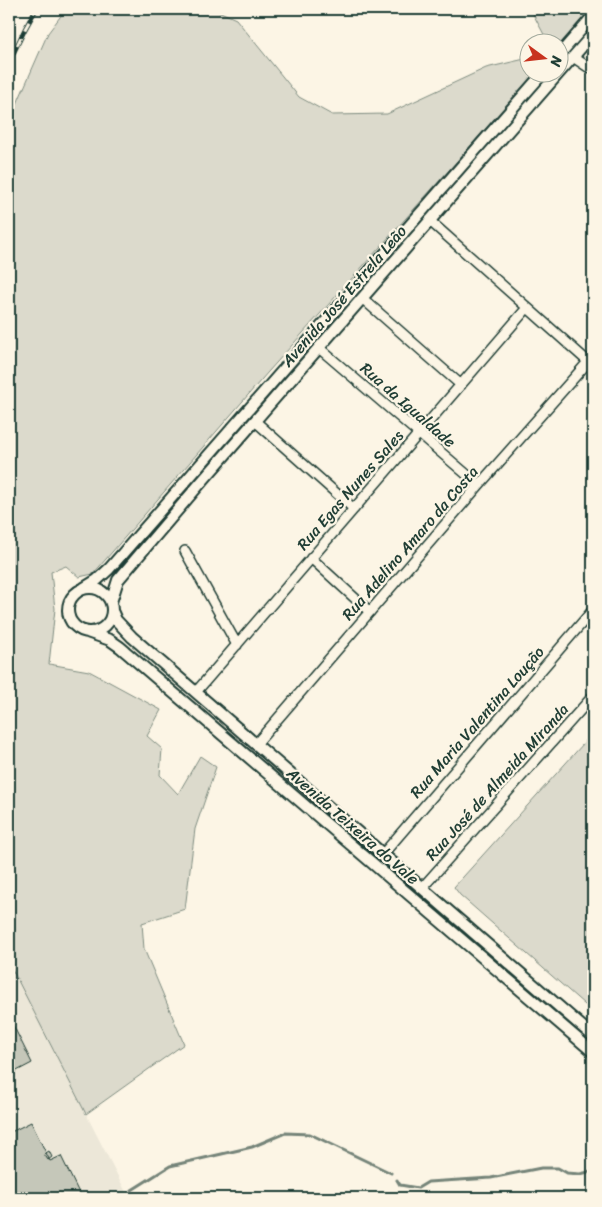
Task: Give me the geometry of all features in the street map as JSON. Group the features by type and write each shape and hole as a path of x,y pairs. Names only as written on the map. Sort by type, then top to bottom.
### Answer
{"street":[{"path":"570,42 593,16"},
{"name":"Avenida José Estrela Leão","path":"111,602 118,580 593,34"},
{"path":"574,57 588,67 593,68"},
{"name":"Avenida José Estrela Leão","path":"84,588 109,569 535,82"},
{"path":"430,221 590,364"},
{"path":"362,298 461,385"},
{"name":"Rua Egas Nunes Sales","path":"196,692 527,308"},
{"name":"Rua da Igualdade","path":"319,348 479,485"},
{"name":"Rua Adelino Amaro da Costa","path":"256,744 479,485 590,364"},
{"path":"255,421 354,509"},
{"path":"185,551 237,645"},
{"path":"311,558 370,612"},
{"path":"84,588 97,588 103,591 111,602 112,613 110,620 101,630 87,632"},
{"name":"Avenida Teixeira do Vale","path":"84,588 77,592 68,604 68,612 74,626 80,630 110,640 120,647 593,1052"},
{"name":"Rua Maria Valentina Loução","path":"383,854 593,610"},
{"name":"Avenida Teixeira do Vale","path":"112,613 132,637 593,1036"},
{"path":"586,618 593,625"},
{"name":"Rua José de Almeida Miranda","path":"422,888 593,696"}],"shaded area":[{"path":"66,9 214,9 236,19 299,97 332,115 387,114 486,68 520,60 520,82 528,82 268,372 93,574 79,577 66,566 51,572 55,609 49,664 89,671 161,710 147,736 162,749 160,775 178,794 200,756 216,767 195,829 185,909 142,923 144,949 184,1044 86,1114 9,963 9,122 48,33"},
{"path":"528,9 592,9 570,34 570,32 543,32 532,12"},
{"path":"593,733 593,1012 460,895 454,887"},
{"path":"9,962 86,1114 129,1198 9,1198"}],"building":[{"path":"9,1017 32,1063 9,1075"},
{"path":"31,1122 50,1161 61,1156 80,1195 74,1198 9,1198 9,1133"},
{"path":"49,1151 52,1157 48,1160 44,1154"}],"waterway":[{"path":"132,1190 170,1166 252,1147 285,1133 310,1134 391,1173"},
{"path":"397,1180 400,1185 418,1188 428,1182 491,1178 541,1168 558,1168 567,1173 580,1174 593,1171"}],"railway":[{"path":"9,62 36,9"}]}
